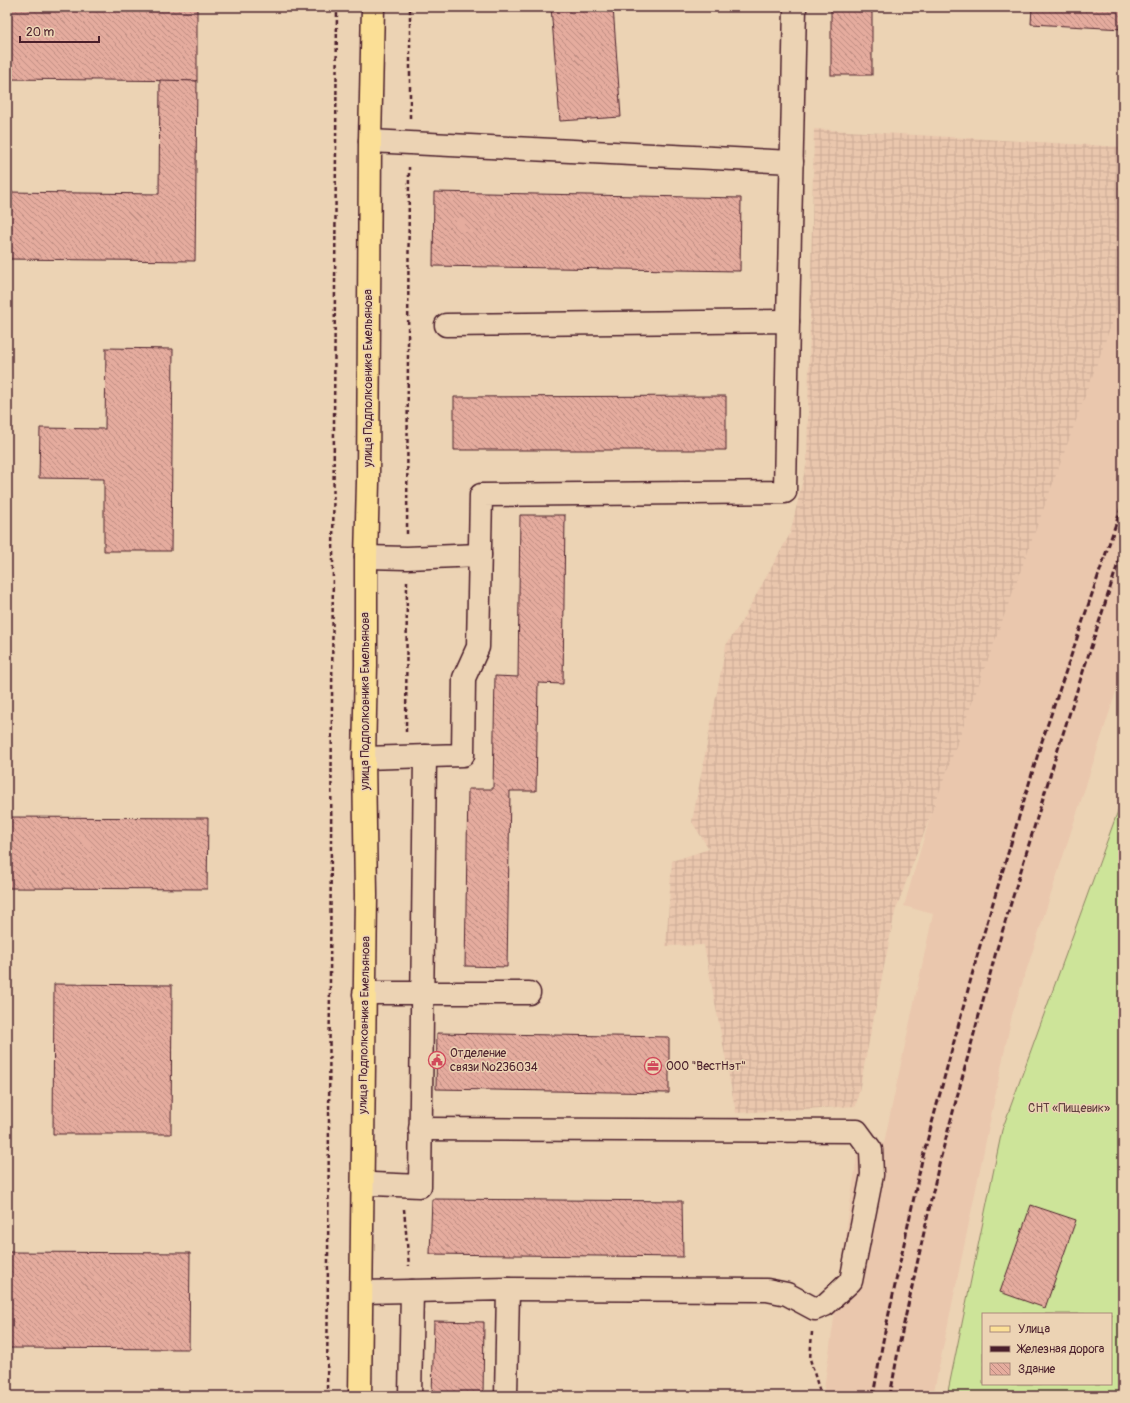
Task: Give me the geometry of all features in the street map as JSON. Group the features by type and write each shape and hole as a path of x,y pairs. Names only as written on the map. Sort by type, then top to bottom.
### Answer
{"main road":[{"name":"улица Подполковника Емельянова","path":"360,1396 366,895 364,758 368,474 370,142 373,7"}],"lane":[{"path":"364,758 463,755 464,678 478,647 481,495 785,492 795,7"},
{"path":"370,142 792,162"},
{"path":"446,325 788,321"},
{"path":"366,557 407,558 480,555"},
{"path":"362,1187 373,1184 420,1186 422,993 415,756"},
{"path":"364,994 528,993"},
{"path":"362,1292 508,1290 767,1290 787,1294 815,1309 825,1305 851,1281 872,1174 871,1150 856,1131 420,1129"},
{"path":"506,1396 508,1290"},
{"path":"410,1396 412,1291"}],"path":[{"path":"327,1396 337,7"},
{"path":"410,7 407,558 415,756"},
{"path":"401,1186 412,1291"},
{"path":"815,1309 810,1359 821,1396"}],"shaded area":[{"path":"814,129 1123,147 1123,293 895,912 856,1106 736,1113 704,945 666,946 672,861 709,849 692,822 726,645 739,626 790,534 807,462"},
{"path":"1123,253 1123,670 1012,1015 933,1396 823,1396 859,1142 884,1143 933,914 904,906 931,814"}],"green space":[{"name":"СНТ «Пищевик»","path":"1123,797 1123,1396 947,1396 1002,1130"}],"building":[{"path":"7,7 197,7 197,81 7,79"},
{"path":"551,7 613,7 621,117 560,121"},
{"path":"831,7 872,7 872,75 831,75"},
{"path":"1032,7 1123,7 1123,29 1031,24"},
{"path":"160,80 197,81 195,261 7,259 7,192 159,194"},
{"path":"434,192 741,198 740,271 433,266"},
{"path":"106,348 173,349 171,551 104,551 104,479 39,478 40,428 105,429"},
{"path":"726,396 726,450 454,450 454,397"},
{"path":"520,515 565,515 563,684 538,683 536,791 510,791 507,967 465,966 468,789 493,789 495,676 518,677"},
{"path":"7,817 208,818 207,889 7,888"},
{"path":"54,984 172,985 171,1134 53,1134"},
{"path":"437,1033 669,1037 669,1093 436,1089"},
{"path":"432,1199 682,1201 683,1257 430,1254"},
{"path":"1031,1205 1076,1220 1045,1308 1000,1292"},
{"path":"7,1252 190,1253 189,1349 7,1348"},
{"path":"434,1321 484,1322 483,1396 432,1396"}],"railway":[{"path":"873,1396 883,1341 922,1160 979,949 1041,744 1123,503"},
{"path":"890,1396 899,1346 939,1164 996,952 1059,746 1123,548"}],"place":[{"name":"Отделение связи №236034","path":"437,1060"},
{"name":"ООО \"ВестНэт\"","path":"653,1066"}]}
